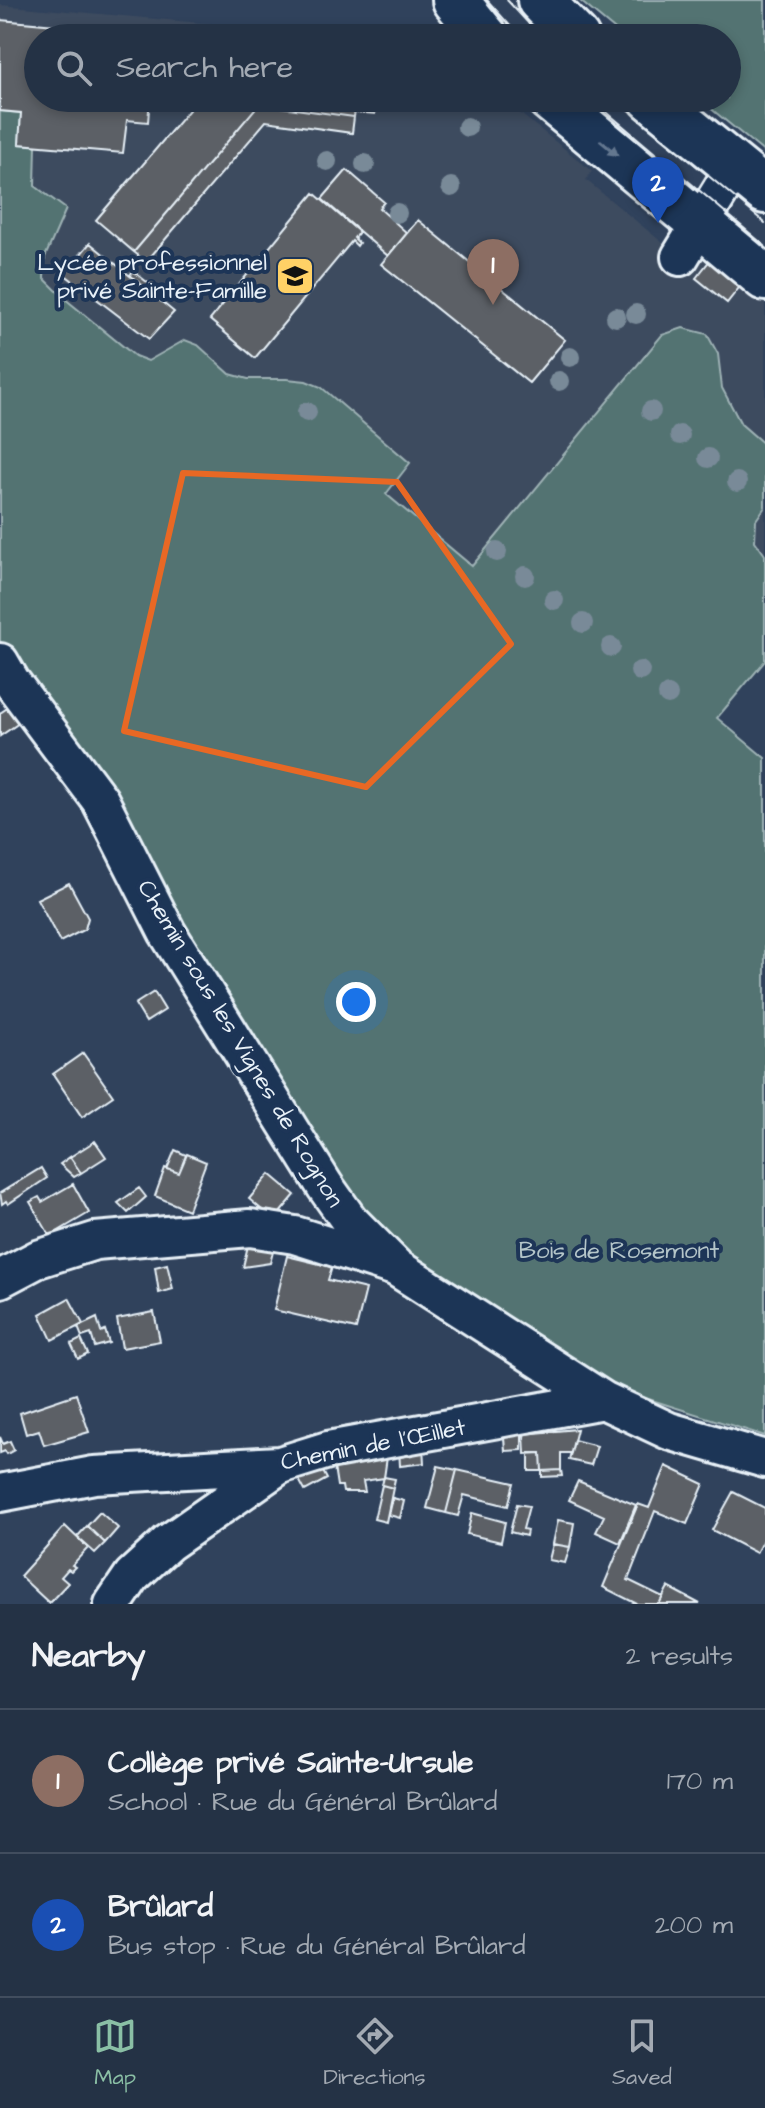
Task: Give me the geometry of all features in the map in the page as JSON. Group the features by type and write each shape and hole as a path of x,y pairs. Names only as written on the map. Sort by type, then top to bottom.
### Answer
{"main road":[{"path":"455,0 475,24"},
{"path":"540,0 563,24"},
{"path":"563,112 690,240 765,278"},
{"path":"668,112 750,179"}],"street":[{"path":"690,240 750,179"},
{"name":"Chemin sous les Vignes de Rognon","path":"0,662 100,800 167,932 349,1220 397,1268 603,1400 669,1431 765,1459"},
{"path":"0,1279 38,1259 95,1241 250,1228 295,1235 397,1268"},
{"name":"Chemin de l'Œillet","path":"0,1493 94,1475 280,1465 328,1450 603,1400"},
{"path":"113,1604 132,1576 168,1543 280,1465"}],"highlighted area":[{"path":"183,473 397,482 511,644 366,787 124,731"}],"shaded area":[{"path":"0,5 212,24 24,24 24,112 518,112 592,171 586,180 691,266 703,253 765,303 765,445 741,424 722,388 718,354 662,335 473,566 385,494 410,464 287,379 248,379 230,374 198,345 148,361 135,356 64,298 44,278 45,257 65,209 35,186 36,146 19,144 20,113 0,111"},
{"path":"765,507 765,555 755,541 756,520"}],"green space":[{"path":"579,0 765,0 765,153 715,112 741,112 741,24 608,24"},
{"name":"Bois de Rosemont","path":"0,111 21,113 19,144 36,145 35,186 66,209 45,257 44,278 64,298 135,356 148,361 185,340 198,345 230,374 248,379 306,381 321,387 410,463 386,494 472,566 662,335 683,328 707,334 718,354 722,388 741,424 765,445 765,507 756,520 755,541 765,555 765,661 717,718 765,758 765,1436 639,1396 544,1354 421,1274 333,1179 162,899 124,806 22,677 0,641"}],"building":[{"path":"0,20 45,24 24,24 24,112 149,112 148,122 127,120 123,153 19,144 21,113 0,111"},
{"path":"187,112 252,112 134,252 96,220"},
{"path":"252,112 317,112 354,117 352,133 266,121 146,262 134,252"},
{"path":"317,112 355,112 354,117"},
{"path":"347,170 384,202 379,208 407,233 388,256 322,199"},
{"path":"314,193 359,232 354,238 359,243 357,246 352,241 255,358 210,320"},
{"path":"418,220 565,340 529,383 381,264"},
{"path":"90,243 174,312 149,339 64,274"},
{"path":"711,259 742,284 727,303 696,278"},
{"path":"133,271 152,286 148,290 130,275"},
{"path":"9,707 19,723 0,736 0,713"},
{"path":"69,883 88,918 85,929 60,942 37,899"},
{"path":"154,992 165,1010 146,1022 135,1004"},
{"path":"83,1053 113,1096 82,1117 53,1074"},
{"path":"95,1141 106,1157 81,1173 70,1157"},
{"path":"175,1150 186,1155 179,1173 167,1169"},
{"path":"187,1154 206,1162 188,1210 155,1196 165,1168 179,1173"},
{"path":"70,1157 81,1173 74,1177 60,1164"},
{"path":"41,1168 47,1178 8,1204 6,1201 2,1204 0,1193"},
{"path":"270,1174 295,1195 274,1220 249,1199"},
{"path":"73,1184 89,1213 50,1236 30,1202 39,1197 42,1202"},
{"path":"139,1188 146,1197 128,1213 118,1203"},
{"path":"249,1241 274,1248 270,1263 243,1267"},
{"path":"287,1256 332,1267 328,1280 366,1289 356,1329 274,1310"},
{"path":"167,1264 173,1289 159,1293 155,1267"},
{"path":"69,1298 83,1324 52,1340 40,1314"},
{"path":"154,1312 160,1341 122,1348 117,1319"},
{"path":"97,1318 101,1332 105,1330 109,1343 95,1347 91,1334 82,1337 78,1327"},
{"path":"81,1339 88,1354 78,1359 71,1344"},
{"path":"76,1394 89,1432 44,1445 39,1430 26,1434 20,1413"},
{"path":"577,1429 571,1453 561,1453 561,1470 542,1471 541,1453 525,1454 524,1434"},
{"path":"522,1434 522,1450 505,1451 504,1437"},
{"path":"0,1437 3,1444 10,1441 14,1450 7,1454 5,1451 0,1453"},
{"path":"574,1440 597,1446 591,1465 569,1460"},
{"path":"423,1446 424,1463 400,1466 399,1448"},
{"path":"529,1453 541,1453 542,1471 529,1471"},
{"path":"387,1457 384,1478 363,1481 365,1492 343,1492 342,1486 337,1486 334,1467"},
{"path":"319,1464 327,1479 305,1491 297,1476"},
{"path":"438,1466 457,1470 446,1513 427,1508"},
{"path":"666,1466 704,1484 687,1524 655,1511 628,1580 663,1597 659,1604 637,1604 603,1587 638,1504 649,1508"},
{"path":"457,1470 514,1483 508,1506 464,1495 458,1516 446,1513"},
{"path":"561,1470 562,1476 542,1477 542,1471"},
{"path":"384,1477 395,1479 393,1488 382,1485"},
{"path":"578,1481 636,1505 620,1543 596,1532 604,1516 569,1500"},
{"path":"382,1485 393,1488 386,1522 374,1519"},
{"path":"733,1492 765,1508 765,1536 756,1553 712,1530"},
{"path":"393,1498 404,1501 400,1518 389,1515"},
{"path":"517,1504 529,1506 523,1529 527,1530 526,1536 510,1532"},
{"path":"100,1512 118,1528 105,1543 87,1526"},
{"path":"472,1513 505,1522 501,1542 467,1534"},
{"path":"558,1520 574,1523 570,1547 553,1544"},
{"path":"65,1526 88,1548 72,1565 75,1567 71,1571 68,1569 61,1577 68,1583 49,1603 20,1576"},
{"path":"87,1526 105,1543 95,1553 77,1537"},
{"path":"553,1544 570,1547 565,1563 549,1560"},
{"path":"668,1587 700,1604 659,1604"}],"tram line":[{"path":"487,0 508,24"},
{"path":"507,0 529,24"},
{"path":"607,112 765,246"},
{"path":"632,112 765,223"}],"place":[{"name":"Brûlard","path":"658,223"},
{"name":"Lycée professionnel privé Sainte-Famille","path":"295,276"},
{"name":"Collège privé Sainte-Ursule","path":"493,305"}]}
